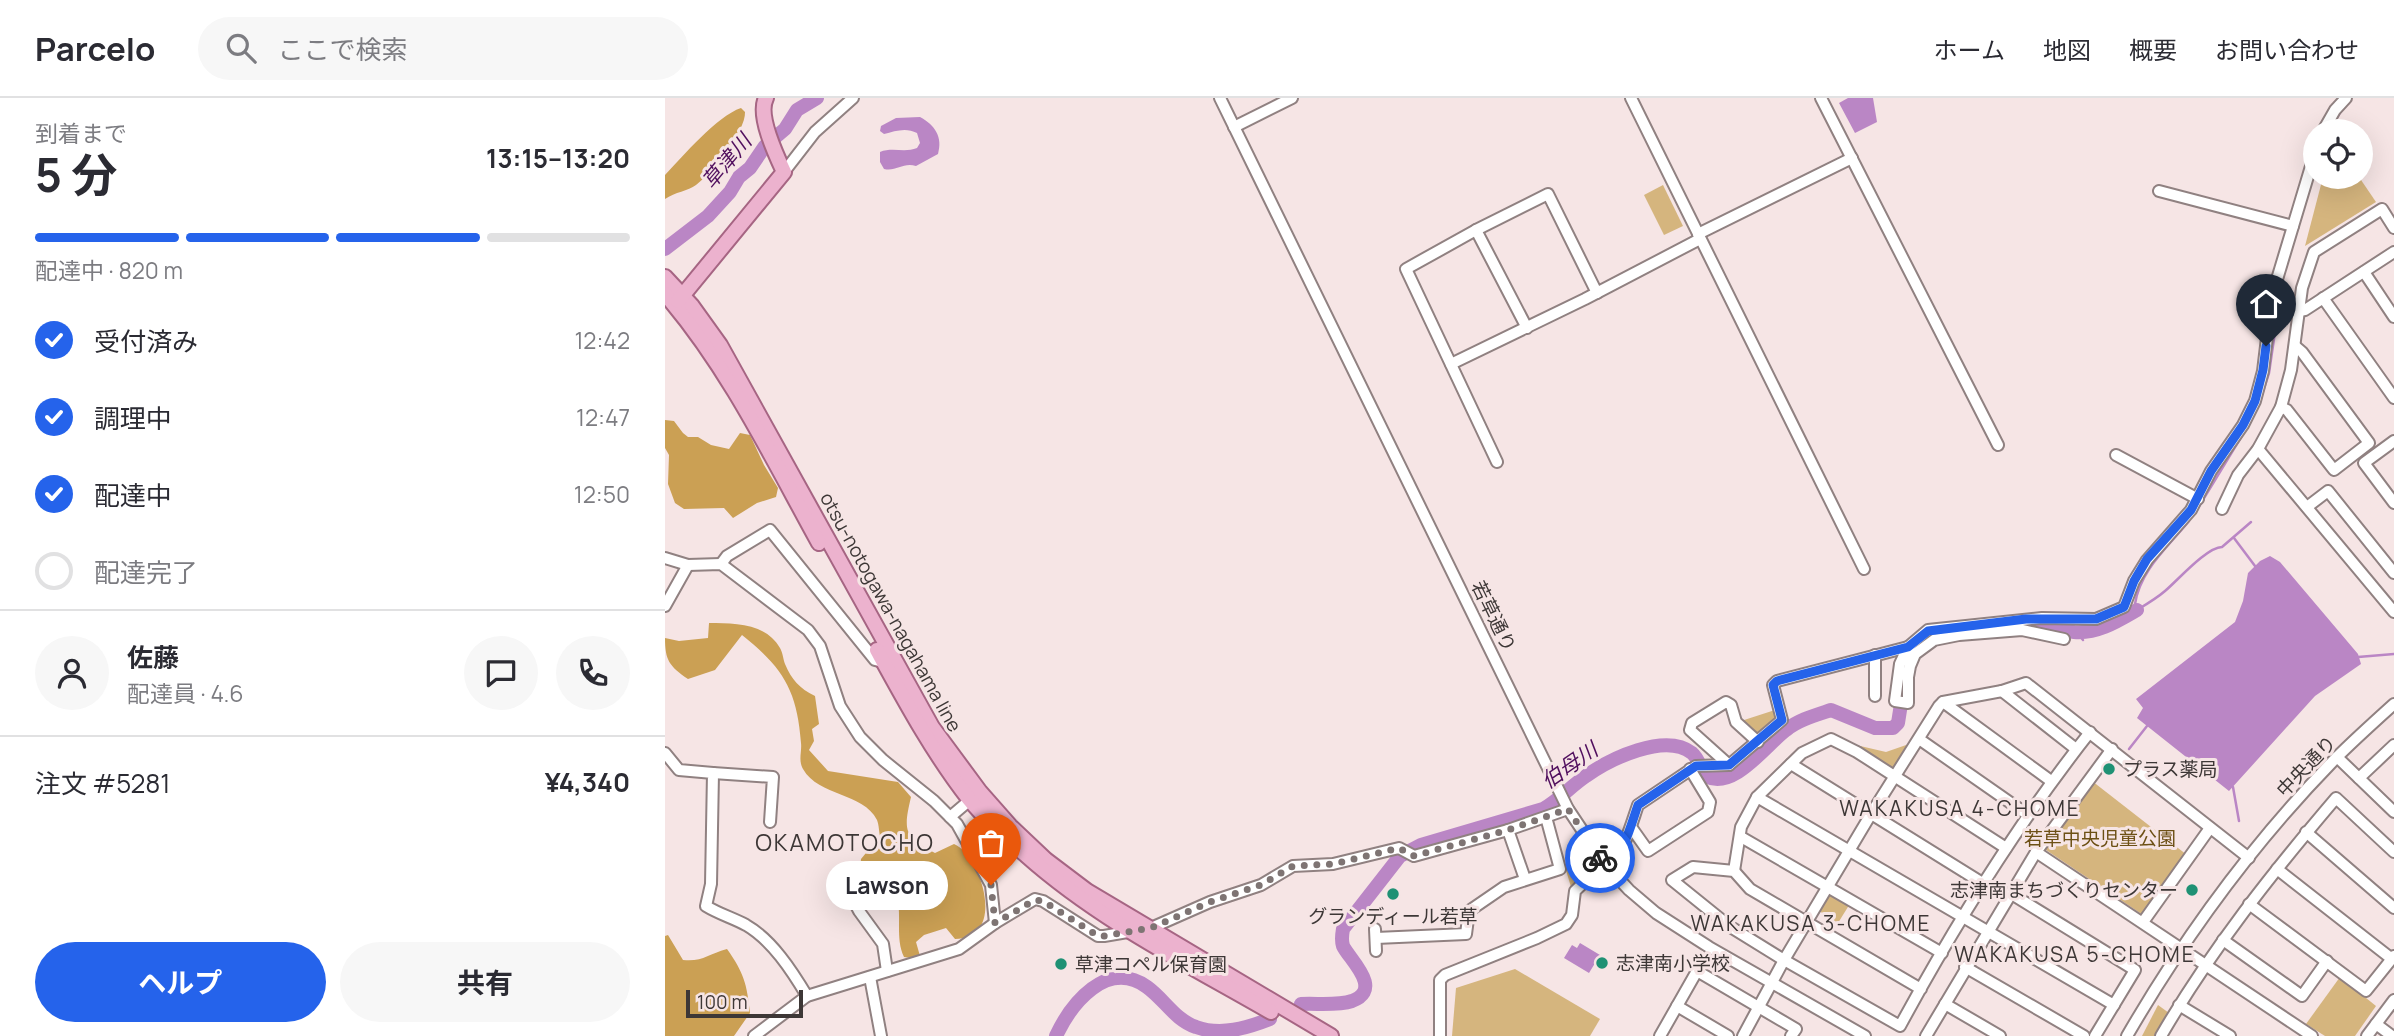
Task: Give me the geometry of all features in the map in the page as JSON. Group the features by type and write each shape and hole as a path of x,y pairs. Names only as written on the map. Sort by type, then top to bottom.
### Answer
{"main road":[{"path":"670,294 781,165 760,100"},
{"name":"otsu-notogawa-nagahama line","path":"670,294 727,378 920,727 970,800 1003,835 1083,902 1127,931 1311,1036"},
{"name":"otsu-notogawa-nagahama line","path":"670,294 708,327 733,367 859,598 945,748 1010,826 1047,860 1087,891 1331,1036"}],"street":[{"path":"781,165 853,98"},
{"name":"若草通り","path":"1220,98 1564,801 1606,865 1656,913 1865,1036"},
{"path":"1234,127 1292,98"},
{"path":"1631,98 1864,569"},
{"path":"1821,98 1998,445"},
{"path":"2330,119 2346,98"},
{"path":"1451,364 1597,293 1852,158"},
{"path":"1440,1036 1440,980 1445,975 1566,924 1572,915 1575,891 1618,858 1638,805 1697,766 1729,765 1782,720 1773,685 1777,681 1908,647 1928,631 2042,618 2096,619 2124,607 2134,581 2147,559 2198,499 2211,471 2243,425 2255,401 2263,370 2272,296 2304,189"},
{"path":"2159,191 2293,226"},
{"path":"1497,461 1406,269 1548,194 1597,293"},
{"path":"2222,509 2238,475 2258,449 2281,407 2291,370 2302,288 2314,252 2382,209 2394,228"},
{"path":"1476,230 1527,328"},
{"path":"2299,311 2305,310 2394,253"},
{"path":"2364,272 2394,317"},
{"path":"2323,299 2394,398"},
{"path":"2281,407 2287,410 2334,470 2369,443 2295,346"},
{"path":"2394,441 2364,463 2394,503"},
{"path":"2258,449 2394,612"},
{"path":"2116,456 2198,499"},
{"path":"2307,507 2328,491 2394,573"},
{"path":"721,564 727,556 770,530 875,660 884,662"},
{"path":"665,558 688,565 721,564 808,630 817,640 840,706 860,737 950,817 977,858 991,885 995,923"},
{"path":"665,606 688,565"},
{"path":"1908,647 1900,664 1895,701 1908,704 1908,677 1915,654 1934,640 1959,635 2022,630 2064,639"},
{"path":"1875,655 1875,696"},
{"path":"1743,1036 1784,960 1871,814 1943,702 2002,691 2026,683 2249,858"},
{"path":"2002,691 2076,749"},
{"path":"1729,765 1690,730 1692,723 1726,702 1731,705 1736,722 1758,742"},
{"path":"1943,702 2051,781"},
{"name":"中央通り","path":"2127,1036 2181,949 2290,807 2337,757 2394,704"},
{"path":"1921,989 1750,890 1734,871 1693,867 1672,880 1729,926 1900,1026 2005,849 2051,781 2090,732"},
{"path":"1734,871 1741,827 1757,797 1802,752 1831,739 1857,752 2005,849"},
{"path":"1919,739 2028,815"},
{"path":"2358,778 2393,747"},
{"path":"1926,1036 2036,852 2112,749"},
{"path":"665,752 679,771 773,776 770,822"},
{"path":"2337,757 2394,811"},
{"path":"1791,764 1984,884"},
{"path":"1631,827 1648,851 1708,812 1710,802 1697,766"},
{"path":"713,773 711,884 706,906 747,925 765,941 792,972 807,996"},
{"path":"1757,797 2114,1005"},
{"path":"2161,1036 2205,965 2249,904 2336,797 2394,852"},
{"path":"950,817 970,800"},
{"path":"754,1036 807,996 959,949 995,923 1035,900 1043,901 1098,936 1151,928 1210,902 1261,885 1293,866 1333,864 1399,848 1414,856 1546,817 1564,801"},
{"path":"1376,951 1375,933 1466,934 1469,911 1504,887 1561,867 1546,817"},
{"path":"2143,922 2210,828"},
{"path":"1508,830 1525,879"},
{"path":"2306,832 2394,908"},
{"path":"1741,836 1942,953"},
{"path":"2036,852 2312,1036"},
{"path":"2249,904 2366,991 2393,958 2277,869"},
{"path":"2010,893 2135,970 2095,1036"},
{"path":"850,894 883,944 887,971"},
{"path":"2223,940 2302,996 2327,961"},
{"path":"1965,968 2084,1036"},
{"path":"1660,1036 1697,971 1795,1029 1791,1036"},
{"path":"870,977 881,1036"},
{"path":"2367,1036 2394,1000"},
{"path":"1945,1004 2000,1036"},
{"path":"2179,1005 2230,1036"},
{"path":"1677,1006 1728,1036"},
{"path":"2376,1024 2392,1036"}],"green space":[{"path":"1663,185 1683,226 1664,235 1644,195"},
{"path":"2320,189 2367,189 2376,202 2305,246"},
{"path":"1775,710 1774,721 1762,734 1755,734 1741,721"},
{"path":"1909,744 1896,767 1891,769 1855,748 1856,745 1886,752"},
{"name":"若草中央児童公園","path":"2092,781 2187,855 2143,915 2043,848"},
{"path":"1593,860 1593,867 1571,887 1565,867"},
{"path":"1828,889 1851,902 1838,923 1816,909"},
{"path":"1515,969 1600,1019 1590,1036 1452,1036 1456,988"},
{"path":"2340,977 2376,1006 2355,1036 2325,1036 2306,1024"},
{"path":"2158,1005 2169,1013 2156,1036 2142,1036"}],"shaded area":[{"path":"1848,98 1873,98 1877,122 1855,133 1839,103"},
{"path":"741,108 745,112 740,130 710,172 696,185 665,199 665,175 711,128"},
{"path":"920,117 937,132 938,154 916,166 884,169 880,162 880,152 917,148 920,143 917,133 913,131 900,130 884,134 880,131 881,126 896,118"},
{"path":"665,420 674,421 688,437 698,437 711,445 729,449 740,433 750,435 778,488 776,497 757,503 733,518 724,508 684,509 675,503 668,484 669,455 665,448"},
{"path":"2270,556 2280,562 2358,654 2361,664 2315,696 2229,791 2137,718 2143,708 2136,699 2235,622 2243,601 2248,573 2260,561"},
{"path":"709,623 749,626 774,640 793,679 815,696 819,724 812,729 814,741 809,750 828,771 898,782 911,797 907,825 912,837 935,853 954,844 964,851 973,863 985,896 985,912 981,926 971,935 955,939 946,928 924,935 916,942 920,956 917,959 904,957 900,942 897,896 878,887 858,887 861,859 880,836 877,820 862,804 819,785 803,769 796,708 778,670 742,635 715,670 688,679 669,662 665,638 679,641 708,638"},
{"path":"668,935 683,960 701,959 727,949 733,957 744,979 750,1013 734,1036 665,1036 665,936"},
{"path":"1580,943 1600,955 1589,973 1564,958 1572,945 1577,948"}],"waterway":[{"name":"草津川","path":"665,249 708,216 730,192 739,177 750,168 765,146 785,129 797,110 817,98"},
{"path":"2336,119 2342,109"},
{"path":"2259,404 2269,373 2283,277"},
{"path":"2195,513 2246,429"},
{"path":"2189,521 2143,580 2135,604 2137,610 2162,594 2201,558 2222,547 2251,522"},
{"path":"2234,538 2255,566"},
{"name":"伯母川","path":"2018,627 2091,631 2137,610"},
{"path":"2076,632 2083,640"},
{"path":"2358,657 2394,654"},
{"name":"伯母川","path":"1301,1004 1340,1003 1361,996 1365,982 1343,946 1343,929 1400,856 1421,845 1543,809 1596,769 1638,750 1667,745 1681,747 1694,755 1706,776 1716,779 1738,772 1791,726 1831,710 1875,728 1893,728 1898,723 1906,672"},
{"path":"2129,749 2147,726"},
{"path":"2233,787 2239,821"},
{"name":"伯母川","path":"1056,1036 1081,999 1105,981 1118,978 1132,979 1147,987 1182,1019 1205,1030 1234,1030 1270,1019"}],"way so far":[{"path":"991,885 995,923 1035,900 1043,901 1098,936 1104,936 1151,928 1210,902 1261,885 1293,866 1333,864 1399,848 1414,856 1508,830 1568,809 1600,858"}],"place":[{"name":"プラス薬局","path":"2109,769"},
{"name":"Lawson","path":"991,885"},
{"name":"志津南まちづくりセンター","path":"2192,890"},
{"name":"グランディール若草","path":"1393,894"},
{"name":"志津南小学校","path":"1602,963"},
{"name":"草津コペル保育園","path":"1061,964"}],"district":[{"name":"WAKAKUSA 4-CHOME","path":"1960,808"},
{"name":"OKAMOTOCHO","path":"845,842"},
{"name":"WAKAKUSA 3-CHOME","path":"1811,923"},
{"name":"WAKAKUSA 5-CHOME","path":"2075,954"}],"route":[{"path":"1600,858 1608,867 1618,858 1638,805 1696,766 1729,765 1782,720 1773,685 1777,681 1908,647 1928,631 2026,619 2096,619 2124,607 2134,581 2147,559 2191,510 2211,471 2243,425 2255,401 2266,346"}]}
